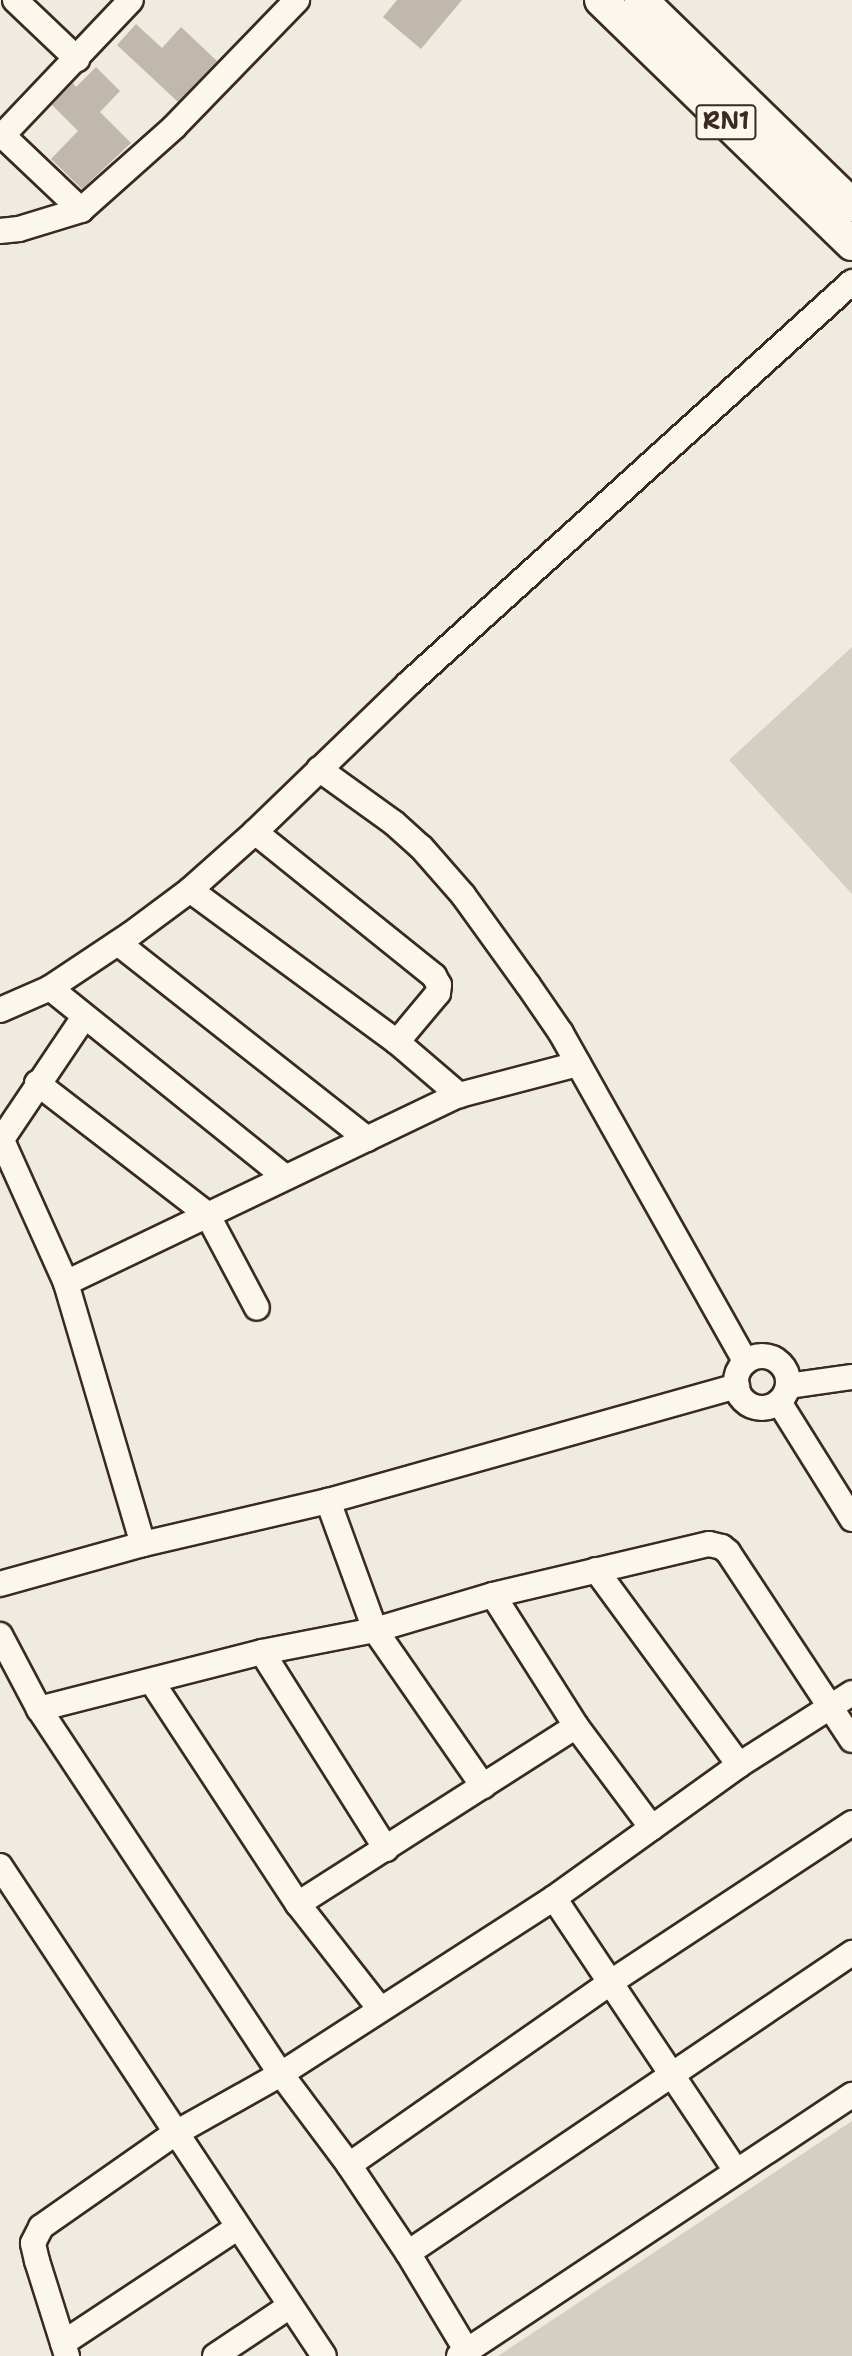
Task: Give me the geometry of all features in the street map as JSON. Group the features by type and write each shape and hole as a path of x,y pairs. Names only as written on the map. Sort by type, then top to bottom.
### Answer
{"main road":[{"name":"RN1","path":"601,0 852,244"},
{"name":"RN1","path":"641,0 852,205"}],"street":[{"path":"15,0 77,59"},
{"path":"81,210 1,136 131,0"},
{"path":"0,232 81,210 174,127 297,0"},
{"path":"0,1010 50,988 118,943 190,890 255,832 418,674 852,282"},
{"path":"319,769 394,823 463,895 548,1013 746,1362"},
{"path":"255,832 434,976 439,985 438,993 397,1042"},
{"path":"190,890 397,1042 459,1095"},
{"path":"118,943 367,1139"},
{"path":"50,988 284,1176"},
{"path":"84,1017 1,1138 66,1283 143,1544"},
{"path":"66,1283 284,1176 459,1095 578,1064"},
{"path":"37,1083 207,1214 257,1308"},
{"path":"852,1377 783,1394 771,1406 753,1406 746,1402 737,1386 737,1377 746,1362 762,1356 771,1357 785,1369 783,1394 852,1518"},
{"path":"0,1584 143,1544 328,1501 737,1386"},
{"path":"328,1501 375,1630 483,1786"},
{"path":"39,1709 262,1652 375,1630 493,1595 709,1544 722,1547 852,1740"},
{"path":"596,1570 739,1765"},
{"path":"493,1595 576,1726 652,1828"},
{"path":"0,1635 39,1709 281,2074 349,2165 408,2253 463,2354 852,2095"},
{"path":"262,1652 386,1849"},
{"path":"152,1682 298,1904 380,2008"},
{"path":"237,2228 65,2349 33,2243 41,2227 174,2134 281,2074 554,1898 739,1765 852,1693"},
{"path":"298,1904 576,1726"},
{"path":"349,2165 611,1982 852,1823"},
{"path":"0,1866 174,2134 324,2356"},
{"path":"554,1898 736,2171"},
{"path":"408,2253 852,1953"},
{"path":"215,2356 290,2306"}],"shaded area":[{"path":"852,647 852,894 729,760"},
{"path":"852,2121 852,2356 498,2356"}],"building":[{"path":"397,0 462,0 421,49 383,17"},
{"path":"136,24 162,48 181,27 217,61 178,102 117,45"},
{"path":"96,67 120,91 100,112 131,143 82,189 51,159 78,131 52,105 73,83 76,87"}]}
